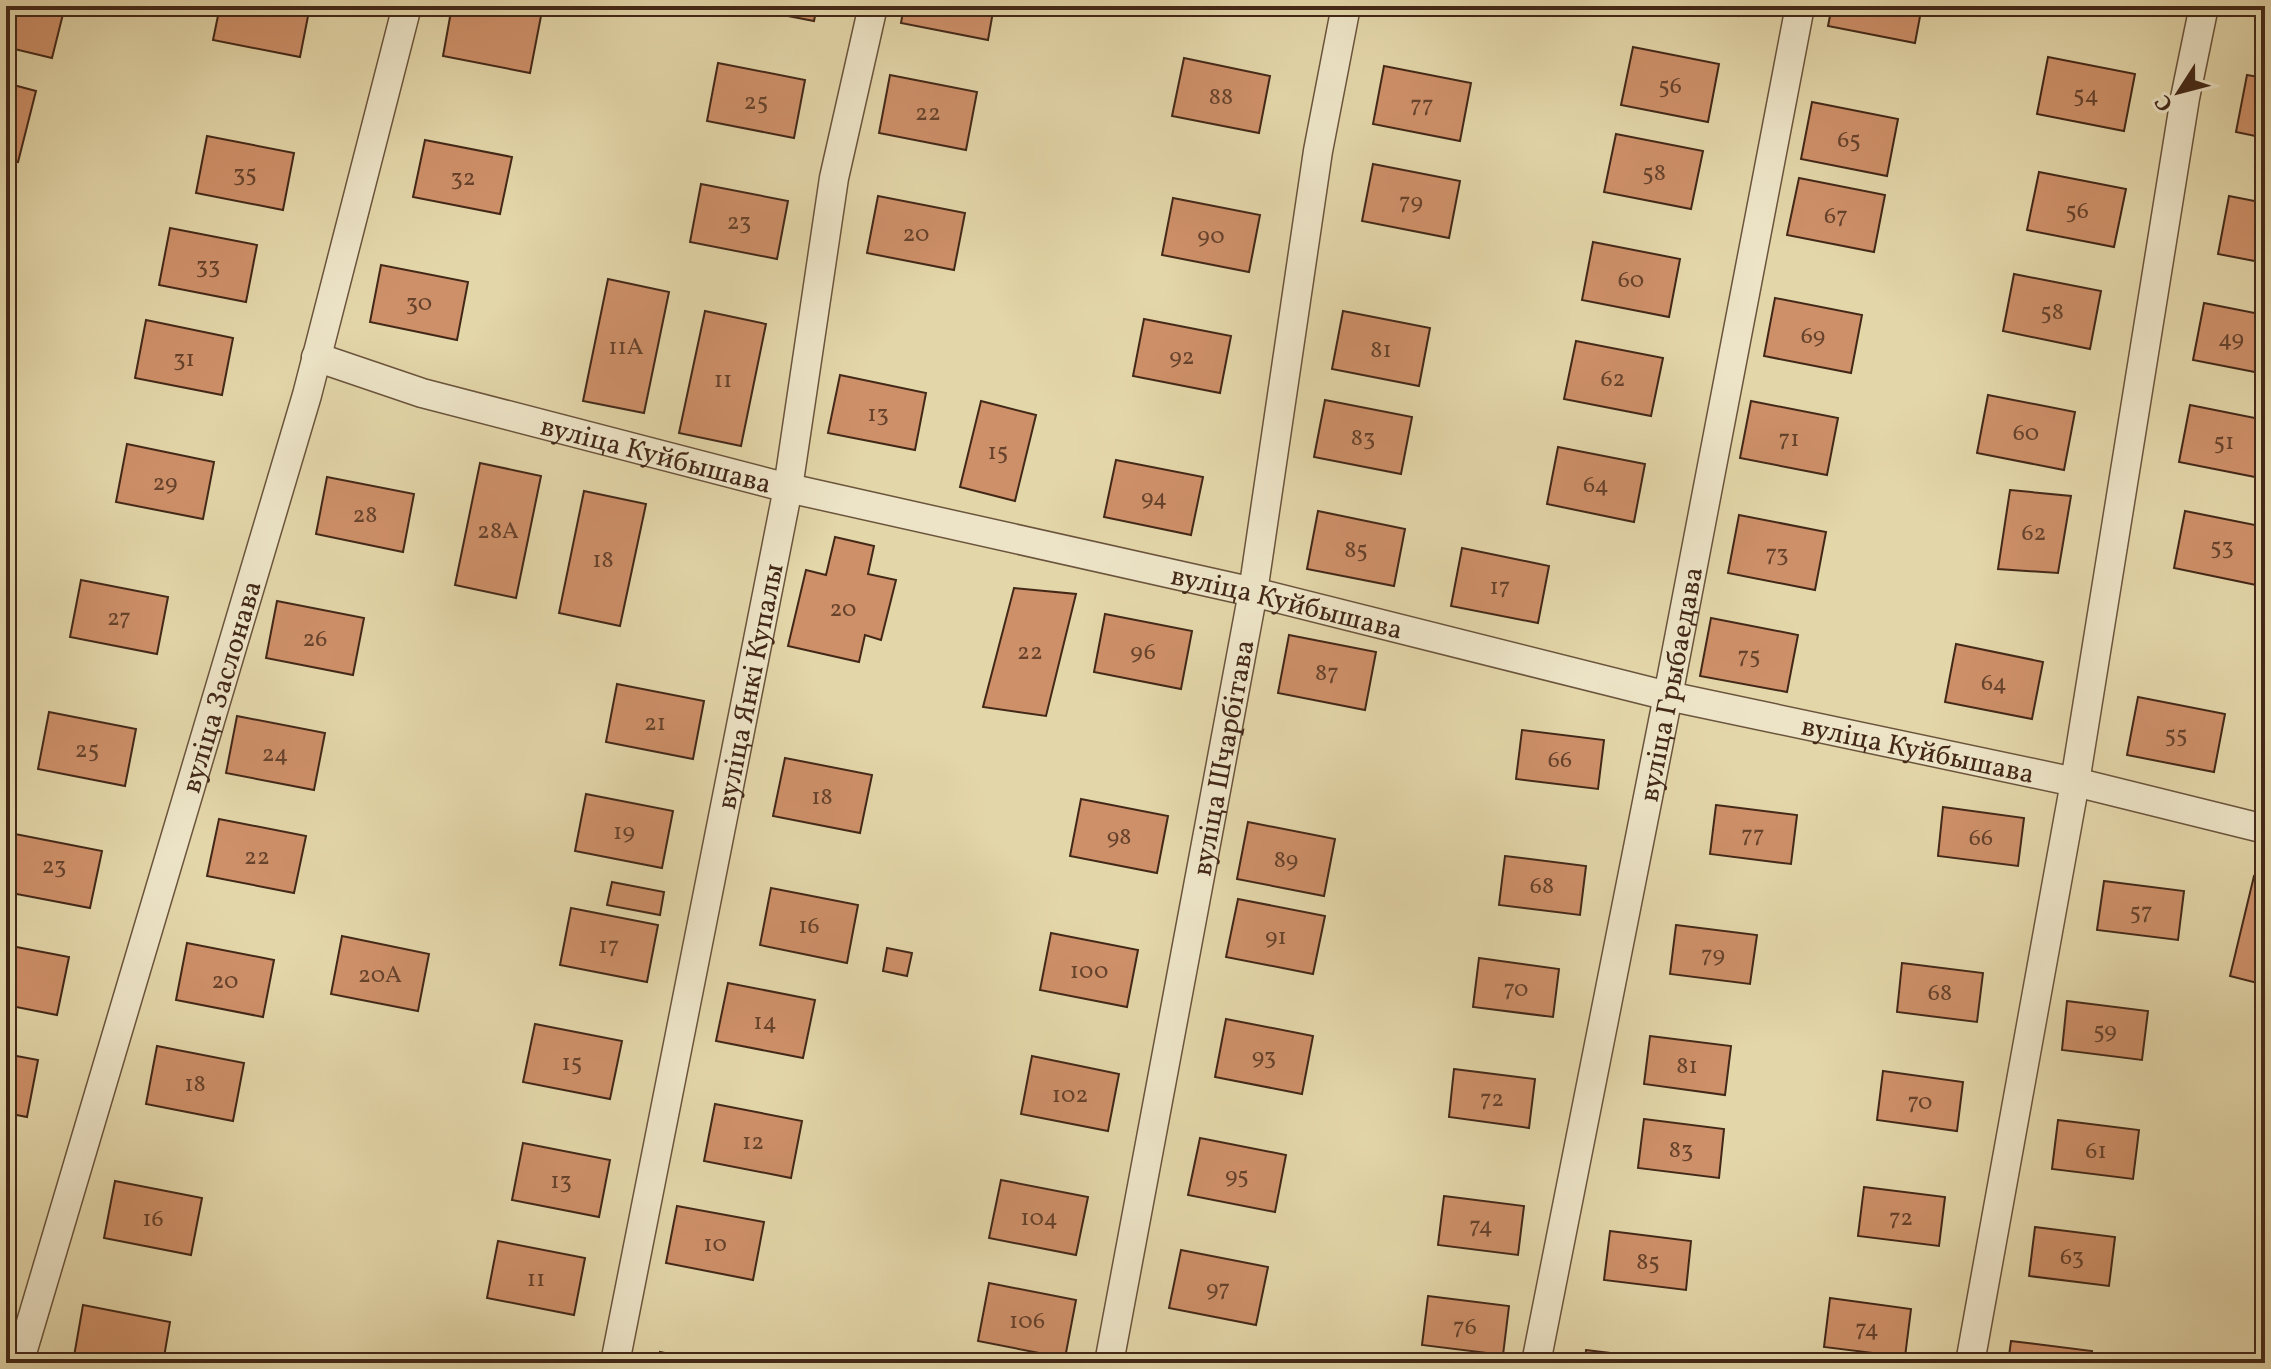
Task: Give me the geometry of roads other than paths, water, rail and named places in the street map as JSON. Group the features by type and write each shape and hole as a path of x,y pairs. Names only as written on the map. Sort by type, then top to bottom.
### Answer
{"street":[{"name":"вуліца Заслонава","path":"19,1363 307,395 407,6"},
{"name":"вуліца Янкі Купалы","path":"615,1363 788,488 834,178 873,6"},
{"name":"вуліца Шчарбітава","path":"1109,1363 1253,592 1318,151 1346,6"},
{"name":"вуліца Грыбаедава","path":"1536,1363 1800,6"},
{"path":"1970,1363 2075,782 2185,98 2204,6"},
{"name":"вуліца Куйбышава","path":"316,357 422,393 788,488 1253,592 1668,696 2075,782 2265,829"}]}
